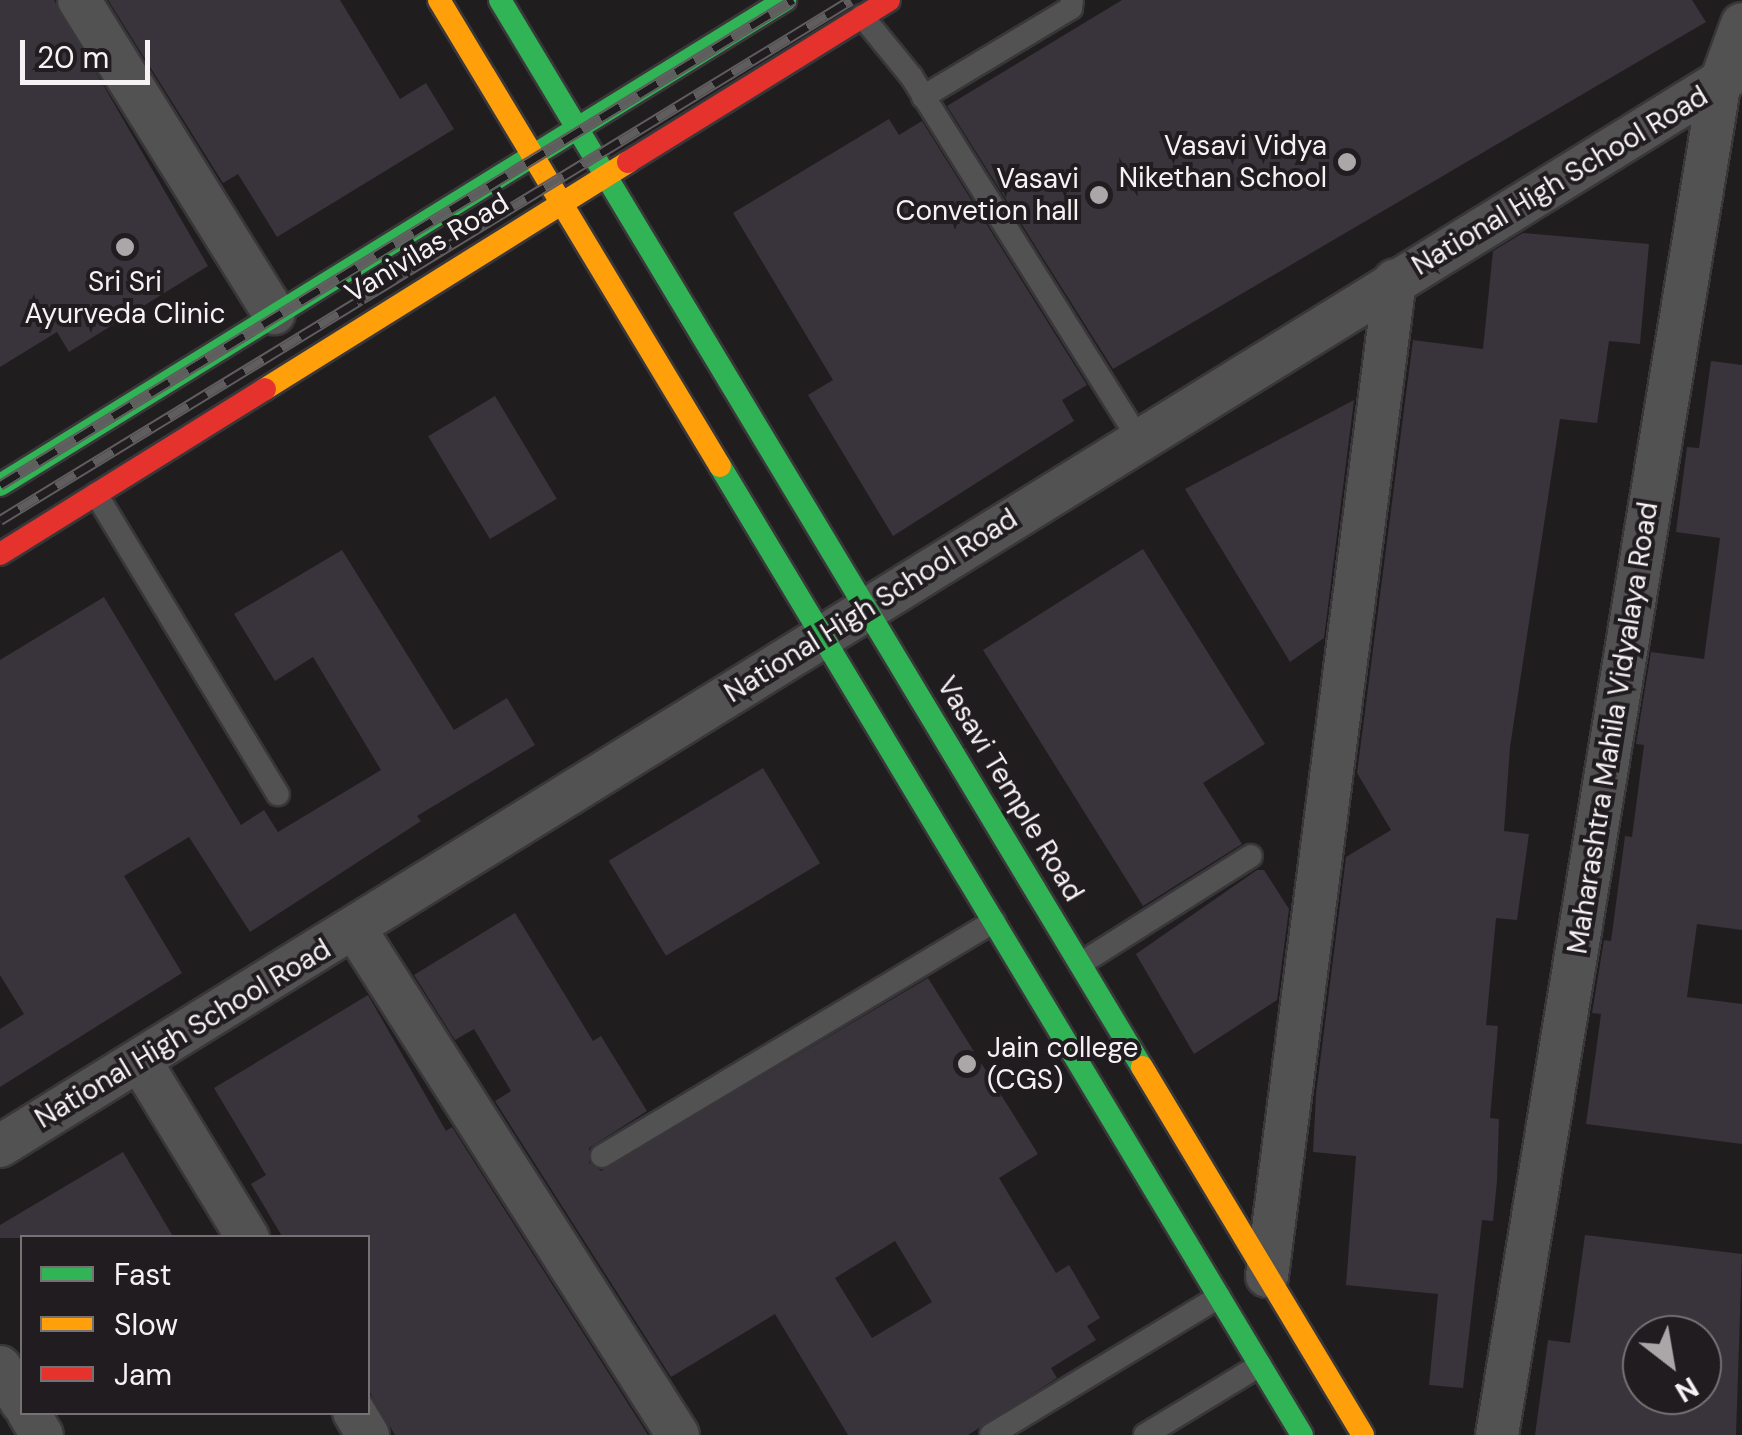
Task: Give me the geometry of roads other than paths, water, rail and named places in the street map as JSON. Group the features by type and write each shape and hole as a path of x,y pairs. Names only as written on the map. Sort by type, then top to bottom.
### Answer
{"main road":[{"name":"Vasavi Temple Road","path":"439,0 994,922 1088,1028 1268,1276 1363,1435"},
{"name":"Vasavi Temple Road","path":"500,0 1080,964 1088,1028 1219,1297 1302,1435"},
{"name":"Vanivilas Road","path":"0,484 531,153 786,0"},
{"name":"Vanivilas Road","path":"0,554 889,0"}],"street":[{"path":"79,0 274,313"},
{"name":"Maharashtra Mahila Vidyalaya Road","path":"1497,1435 1742,24"},
{"name":"National High School Road","path":"0,1146 1395,280 1730,77"},
{"path":"1268,1276 1395,280"},
{"path":"354,929 678,1435"},
{"path":"140,1061 246,1235"},
{"path":"0,1367 20,1400"}],"lane":[{"path":"923,97 1071,8 1072,0"},
{"path":"862,16 923,97 1139,439"},
{"path":"95,493 278,794"},
{"path":"1080,964 1251,856"},
{"path":"602,1156 994,922"},
{"path":"991,1435 1219,1297"},
{"path":"1144,1435 1260,1365"}],"railway":[{"path":"0,485 793,0"},
{"path":"0,520 851,0"}],"place":[{"name":"Vasavi Vidya Nikethan School","path":"1347,162"},
{"name":"Vasavi Convetion hall","path":"1099,195"},
{"name":"Sri Sri Ayurveda Clinic","path":"125,247"},
{"name":"Jain college (CGS)","path":"967,1064"}]}
